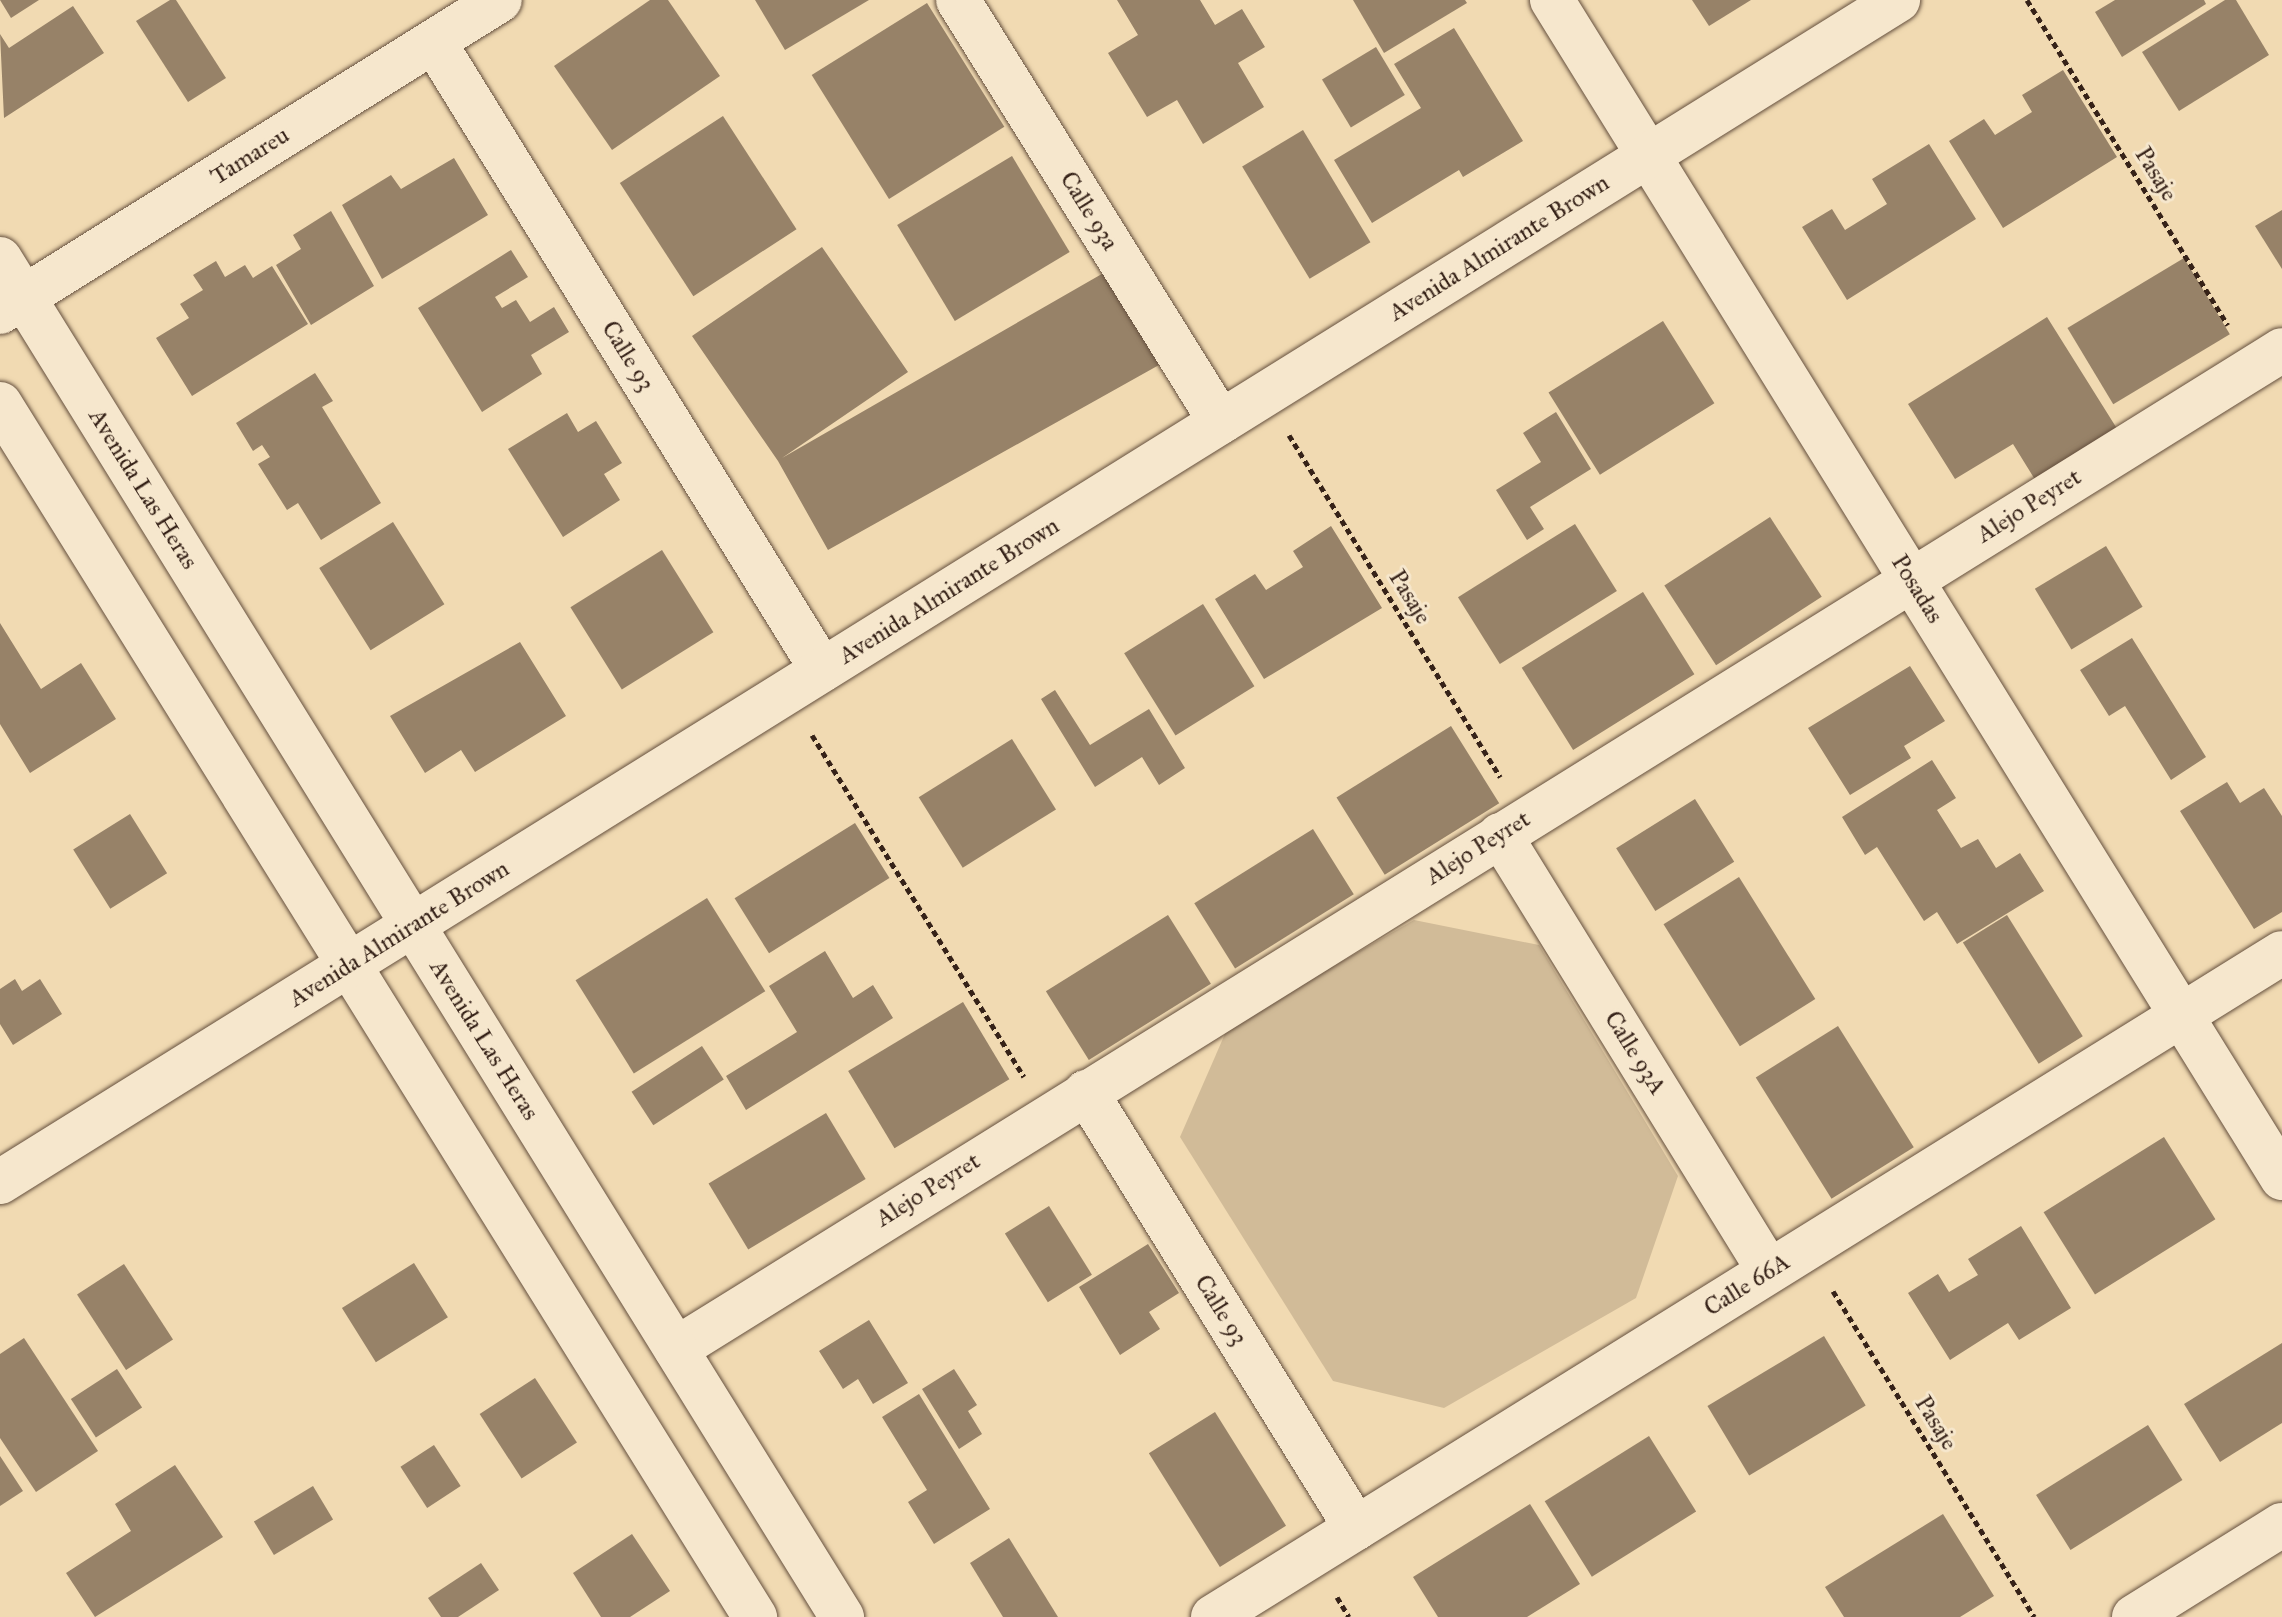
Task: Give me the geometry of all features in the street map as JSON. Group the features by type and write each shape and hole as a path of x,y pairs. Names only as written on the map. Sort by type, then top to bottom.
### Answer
{"street":[{"name":"Tamareu","path":"12,304 500,0"},
{"name":"Calle 93a","path":"958,0 1221,422"},
{"name":"Posadas","path":"1552,0 2282,1178"},
{"name":"Avenida Almirante Brown","path":"0,1182 1898,0"},
{"name":"Calle 93","path":"434,42 822,670"},
{"name":"Avenida Las Heras","path":"0,259 12,304 413,925 842,1617"},
{"name":"Alejo Peyret","path":"676,1349 2268,358"},
{"path":"0,404 755,1617"},
{"name":"Calle 93A","path":"1513,827 1769,1271"},
{"name":"Calle 66A","path":"1213,1617 2282,953"},
{"name":"Calle 93","path":"1086,1092 1356,1528"},
{"path":"2134,1617 2282,1525"}],"path":[{"name":"Pasaje","path":"2027,0 2268,358"},
{"name":"Pasaje","path":"1264,395 1513,827"},
{"path":"786,693 1048,1115"},
{"name":"Pasaje","path":"1806,1248 2034,1617"}],"shaded area":[{"path":"1414,920 1539,945 1678,1176 1636,1298 1444,1408 1333,1381 1180,1137 1228,1027"}],"building":[{"path":"0,0 39,0 11,18"},
{"path":"170,0 176,0 226,78 188,102 136,21"},
{"path":"650,0 668,0 720,76 612,150 554,66"},
{"path":"755,0 869,0 785,50"},
{"path":"1117,0 1200,0 1215,25 1242,9 1265,47 1238,63 1264,107 1203,144 1177,100 1147,117 1108,53 1138,35"},
{"path":"1353,0 1465,0 1467,3 1384,53"},
{"path":"1692,0 1751,0 1709,26"},
{"path":"2115,0 2204,0 2206,4 2122,57 2095,12"},
{"path":"2225,0 2236,0 2269,55 2179,111 2142,52"},
{"path":"927,3 1004,127 889,199 812,75"},
{"path":"73,6 104,53 4,118 0,34 9,48"},
{"path":"1454,28 1523,141 1463,177 1459,170 1372,223 1334,160 1421,108 1394,64"},
{"path":"1376,47 1405,95 1351,127 1322,79"},
{"path":"2063,70 2117,157 2003,228 1949,141 1984,119 1995,135 2032,112 2022,95"},
{"path":"723,116 797,229 693,296 620,183"},
{"path":"1303,130 1370,242 1310,279 1242,167"},
{"path":"1929,144 1976,219 1847,300 1802,227 1832,209 1845,230 1887,204 1872,179"},
{"path":"1012,156 1070,252 955,321 897,225"},
{"path":"454,158 488,215 382,279 342,205 391,175 401,189"},
{"path":"2282,210 2282,269 2255,226"},
{"path":"331,211 374,286 311,325 276,265 301,249 293,235"},
{"path":"822,247 908,372 782,458 1107,271 1159,365 828,550 778,461 692,336"},
{"path":"511,250 528,277 495,297 502,308 516,300 530,322 554,307 569,332 531,355 542,374 482,412 418,308"},
{"path":"2184,258 2230,334 2113,404 2067,328"},
{"path":"216,261 225,277 245,265 253,278 272,266 308,324 192,396 156,338 189,318 180,304 203,290 193,275"},
{"path":"2047,317 2121,435 2039,486 2013,444 1955,479 1908,404"},
{"path":"1663,321 1714,403 1600,475 1549,393"},
{"path":"315,373 333,401 322,407 381,503 321,540 298,503 287,510 258,464 270,457 262,445 253,451 236,423"},
{"path":"1556,412 1591,469 1530,507 1544,529 1527,540 1496,490 1541,462 1523,433"},
{"path":"567,413 578,432 596,421 622,463 604,474 620,500 563,537 508,449"},
{"path":"1770,517 1822,597 1716,665 1664,586"},
{"path":"393,522 444,604 371,650 319,568"},
{"path":"1575,524 1617,591 1500,664 1458,597"},
{"path":"1331,526 1382,608 1264,679 1215,599 1255,574 1266,590 1303,567 1293,551"},
{"path":"2106,546 2143,607 2071,650 2035,589"},
{"path":"662,550 713,632 622,689 570,607"},
{"path":"1643,592 1694,674 1573,750 1522,668"},
{"path":"1203,604 1254,686 1176,736 1124,653"},
{"path":"0,623 41,689 81,663 116,719 30,773 0,724"},
{"path":"2132,638 2206,757 2171,780 2125,706 2109,716 2080,670"},
{"path":"520,642 566,716 475,772 461,750 425,773 390,716"},
{"path":"1910,666 1945,721 1904,746 1911,758 1850,795 1808,728"},
{"path":"1055,690 1090,745 1149,709 1185,768 1159,785 1142,757 1095,787 1041,699"},
{"path":"1451,726 1499,803 1385,875 1337,798"},
{"path":"1012,739 1056,809 963,868 919,797"},
{"path":"1932,760 1956,798 1937,810 1961,848 1978,839 1996,868 2020,853 2044,891 1957,944 1937,912 1924,921 1877,847 1865,855 1842,817"},
{"path":"2227,782 2240,803 2264,788 2282,816 2282,912 2254,929 2180,811"},
{"path":"1695,799 1734,862 1655,911 1616,848"},
{"path":"130,814 167,873 110,909 73,850"},
{"path":"855,823 889,878 769,953 735,898"},
{"path":"1313,829 1354,894 1235,968 1194,903"},
{"path":"1739,877 1815,999 1740,1046 1664,924"},
{"path":"707,898 765,991 634,1073 576,980"},
{"path":"1168,915 1211,984 1089,1060 1046,991"},
{"path":"2007,915 2083,1036 2039,1064 1963,943"},
{"path":"825,951 853,998 873,985 893,1018 746,1110 726,1076 797,1032 769,986"},
{"path":"15,979 22,991 40,979 62,1014 13,1045 0,1024 0,989"},
{"path":"963,1002 1009,1079 894,1148 848,1071"},
{"path":"1838,1026 1914,1147 1832,1199 1756,1077"},
{"path":"702,1046 724,1080 653,1125 632,1092"},
{"path":"826,1113 866,1179 748,1250 709,1184"},
{"path":"2164,1137 2215,1219 2095,1295 2044,1212"},
{"path":"1049,1206 1092,1275 1048,1302 1005,1234"},
{"path":"2021,1226 2071,1308 2019,1340 2008,1323 1950,1360 1908,1293 1938,1274 1949,1292 1978,1275 1968,1259"},
{"path":"1148,1244 1179,1293 1149,1312 1160,1329 1120,1355 1079,1287"},
{"path":"414,1263 448,1317 376,1362 342,1308"},
{"path":"124,1264 173,1339 126,1370 77,1294"},
{"path":"869,1320 908,1383 873,1404 858,1379 843,1389 819,1351"},
{"path":"1824,1336 1866,1405 1749,1475 1707,1406"},
{"path":"24,1338 98,1451 36,1492 0,1438 0,1354"},
{"path":"2282,1343 2282,1423 2220,1462 2184,1404"},
{"path":"117,1369 142,1408 96,1438 71,1399"},
{"path":"954,1369 977,1405 968,1411 982,1434 959,1449 922,1389"},
{"path":"535,1378 577,1443 522,1479 480,1414"},
{"path":"919,1394 990,1509 934,1544 908,1502 927,1490 882,1417"},
{"path":"1215,1412 1286,1526 1220,1567 1149,1453"},
{"path":"2148,1425 2182,1480 2071,1550 2036,1495"},
{"path":"1649,1436 1696,1511 1592,1577 1545,1501"},
{"path":"434,1445 461,1486 427,1508 400,1467"},
{"path":"0,1456 23,1491 0,1506"},
{"path":"175,1465 223,1537 95,1617 66,1573 131,1531 115,1504"},
{"path":"313,1486 333,1519 274,1555 254,1522"},
{"path":"1530,1504 1580,1584 1527,1617 1438,1617 1413,1577"},
{"path":"1943,1514 1994,1596 1960,1617 1844,1617 1825,1587"},
{"path":"632,1534 670,1591 630,1617 601,1617 573,1573"},
{"path":"1009,1538 1058,1617 1003,1617 970,1563"},
{"path":"481,1563 499,1590 458,1617 441,1617 428,1598"}]}
